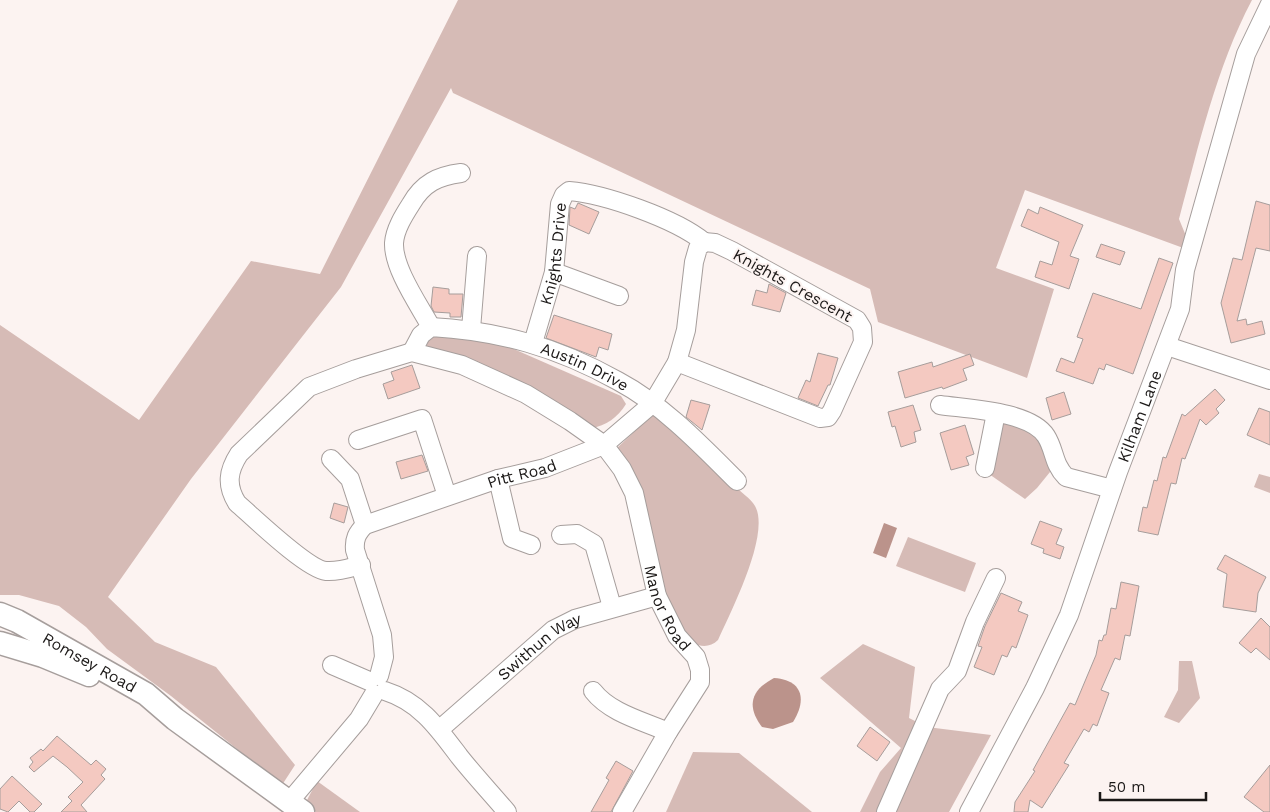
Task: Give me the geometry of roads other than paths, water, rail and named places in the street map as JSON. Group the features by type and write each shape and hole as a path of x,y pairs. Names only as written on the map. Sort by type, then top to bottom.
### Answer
{"main road":[{"name":"Romsey Road","path":"0,614 34,630 146,694 175,719 296,807"},
{"name":"Romsey Road","path":"0,643 43,656 103,680 175,719"}],"street":[{"name":"Kilham Lane","path":"969,812 1056,645 1180,309 1185,270 1246,54 1270,4"},
{"path":"361,565 324,571 306,561 237,503 228,484 232,465 249,442 309,387 356,369 412,352 421,335 431,327 398,261 394,242 399,225 414,200 430,183 441,176 461,173"},
{"name":"Knights Drive","path":"533,344 554,272 560,204 564,195 569,190 611,198 679,225 691,231 704,242"},
{"name":"Pitt Road","path":"365,525 498,479 545,468 604,446 652,404 676,362 686,330 694,262 698,248 704,242"},
{"name":"Knights Crescent","path":"676,362 820,418 828,417 832,411 863,342 862,328 857,320 732,250 715,243 704,242"},
{"path":"471,329 477,256"},
{"path":"554,272 619,296"},
{"name":"Austin Drive","path":"431,327 471,329 500,334 574,359 620,381 652,404 703,447 737,481"},
{"path":"1167,346 1270,380"},
{"name":"Manor Road","path":"412,352 462,366 526,394 570,421 604,446 622,469 634,494 656,596 676,636 696,656 700,670 700,682 668,732 622,812"},
{"path":"940,405 1011,416 1041,430 1047,437 1059,470 1066,477 1112,489"},
{"path":"985,468 996,413"},
{"path":"358,440 422,419 447,496"},
{"path":"296,807 360,719 377,686 384,657 382,635 354,541 359,531 365,525 350,479 331,459"},
{"path":"498,479 512,538 531,545"},
{"path":"561,535 577,534 594,544 612,607"},
{"path":"886,812 940,689 957,671 974,622 996,578"},
{"name":"Swithun Way","path":"440,729 553,630 575,618 656,596"},
{"path":"332,665 401,696 419,708 440,729 459,756 507,812"},
{"path":"593,691 600,699 621,712 668,732"}]}
